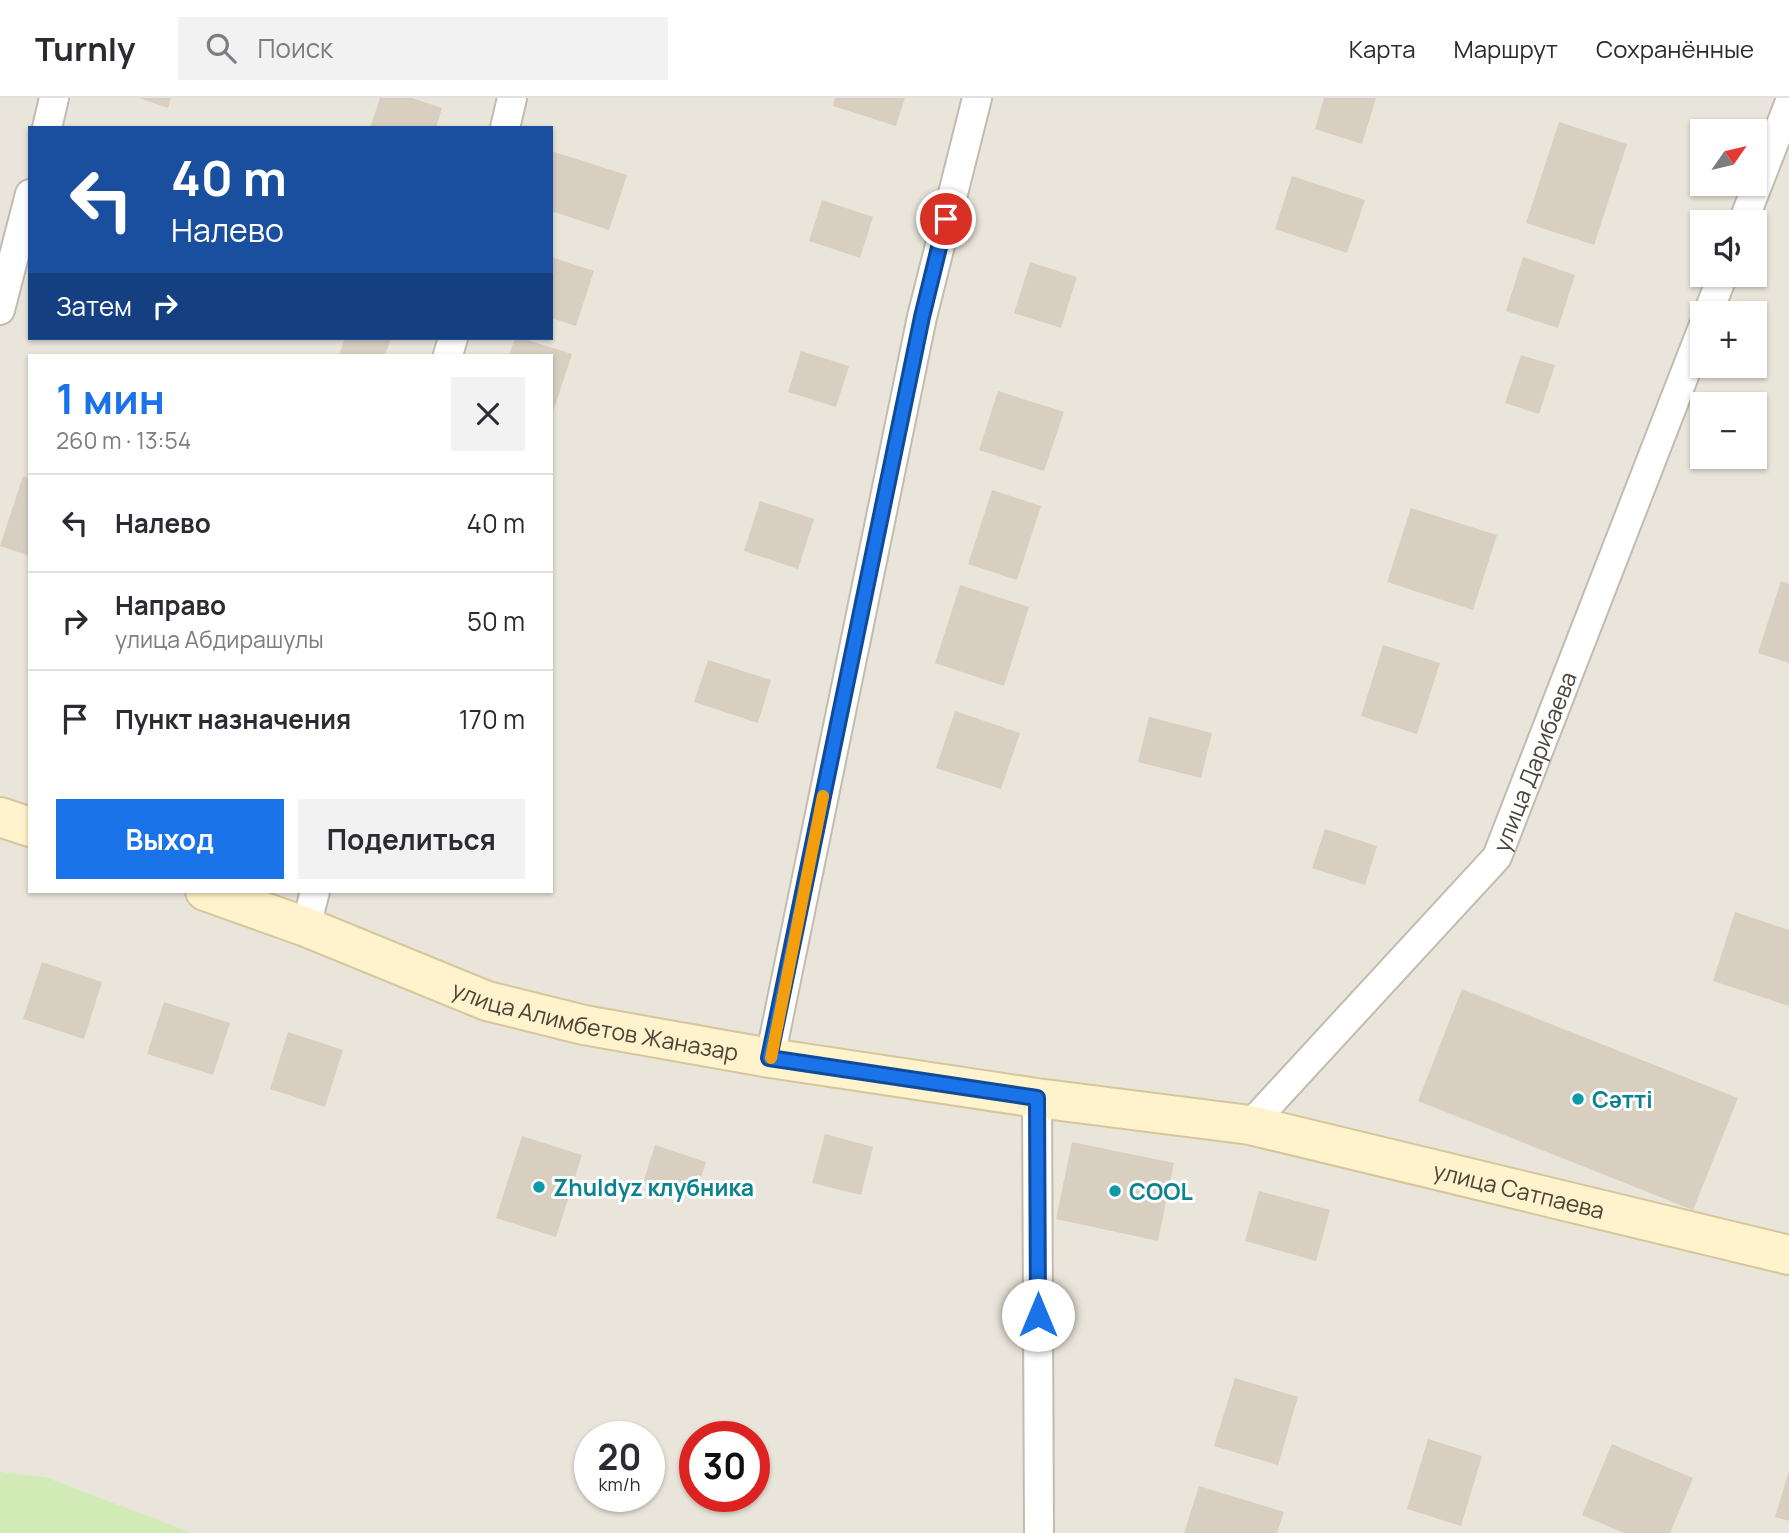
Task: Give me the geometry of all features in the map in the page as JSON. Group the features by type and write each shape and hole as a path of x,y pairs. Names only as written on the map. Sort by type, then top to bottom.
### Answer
{"street":[{"path":"47,126 54,98"},
{"path":"505,126 512,98"},
{"path":"769,1058 922,317 977,98"},
{"path":"1748,210 1789,104"},
{"path":"0,310 28,202"},
{"name":"улица Дарибаева","path":"1250,1125 1497,857 1690,360"},
{"path":"0,817 28,826"},
{"name":"улица Алимбетов Жаназар","path":"211,893 306,927 487,1001 584,1025 769,1058 1037,1098 1250,1125"},
{"path":"306,927 314,893"},
{"path":"1037,1098 1040,1533"},
{"name":"улица Сатпаева","path":"1250,1125 1789,1255"}],"shaded area":[{"path":"0,98 1789,98 1789,1533 0,1533"}],"green space":[{"path":"0,1472 45,1477 192,1533 0,1533"}],"building":[{"path":"139,98 171,98 168,108"},
{"path":"380,98 412,98 442,108 437,126 371,126"},
{"path":"835,98 905,98 896,126 833,106"},
{"path":"1324,98 1376,98 1362,144 1315,129"},
{"path":"1559,122 1627,144 1594,245 1526,223"},
{"path":"553,152 627,175 609,230 553,212"},
{"path":"1292,176 1365,200 1347,253 1275,229"},
{"path":"822,200 873,217 860,258 809,241"},
{"path":"1523,257 1575,275 1558,328 1506,311"},
{"path":"553,258 594,271 576,326 553,319"},
{"path":"1030,262 1077,277 1061,328 1014,313"},
{"path":"344,340 390,340 385,354 339,354"},
{"path":"514,340 527,340 572,354 553,412 553,354 509,354"},
{"path":"801,351 849,366 836,407 788,392"},
{"path":"1521,355 1555,365 1539,414 1505,403"},
{"path":"998,391 1064,412 1044,471 979,450"},
{"path":"23,476 28,478 28,555 0,546"},
{"path":"992,490 1041,506 1017,580 968,564"},
{"path":"760,501 814,519 798,569 744,551"},
{"path":"1411,508 1497,535 1473,610 1387,582"},
{"path":"1781,581 1789,584 1789,663 1758,653"},
{"path":"960,585 1029,607 1004,686 935,663"},
{"path":"1383,645 1440,663 1417,734 1361,716"},
{"path":"708,660 771,680 758,723 694,702"},
{"path":"955,711 1020,733 1001,789 936,768"},
{"path":"1149,717 1212,733 1201,778 1138,762"},
{"path":"1325,829 1377,846 1365,885 1312,868"},
{"path":"1735,912 1789,930 1789,1006 1713,981"},
{"path":"42,962 102,982 84,1039 23,1019"},
{"name":"Сәтті","path":"1462,989 1738,1098 1693,1210 1418,1101"},
{"path":"164,1002 230,1023 213,1075 147,1054"},
{"path":"288,1032 343,1050 325,1107 270,1089"},
{"path":"825,1134 873,1147 861,1195 812,1183"},
{"name":"Zhuldyz клубника","path":"522,1136 582,1155 556,1237 496,1218"},
{"name":"COOL","path":"1072,1142 1174,1163 1158,1241 1056,1219"},
{"path":"655,1145 706,1162 694,1199 643,1183"},
{"path":"1259,1191 1330,1210 1316,1261 1245,1241"},
{"path":"1235,1378 1298,1397 1278,1465 1214,1446"},
{"path":"1428,1439 1482,1456 1461,1526 1407,1509"},
{"path":"1612,1444 1693,1478 1670,1533 1624,1533 1582,1515"},
{"path":"1789,1474 1789,1521 1775,1517"},
{"path":"1199,1486 1284,1512 1277,1533 1184,1533"}],"slow traffic":[{"path":"771,1058 823,796"}],"place":[{"name":"Сәтті","path":"1578,1099"},
{"name":"Zhuldyz клубника","path":"539,1187"},
{"name":"COOL","path":"1115,1191"}],"route":[{"path":"946,219 922,317 769,1058 1037,1098 1038,1315"}]}
